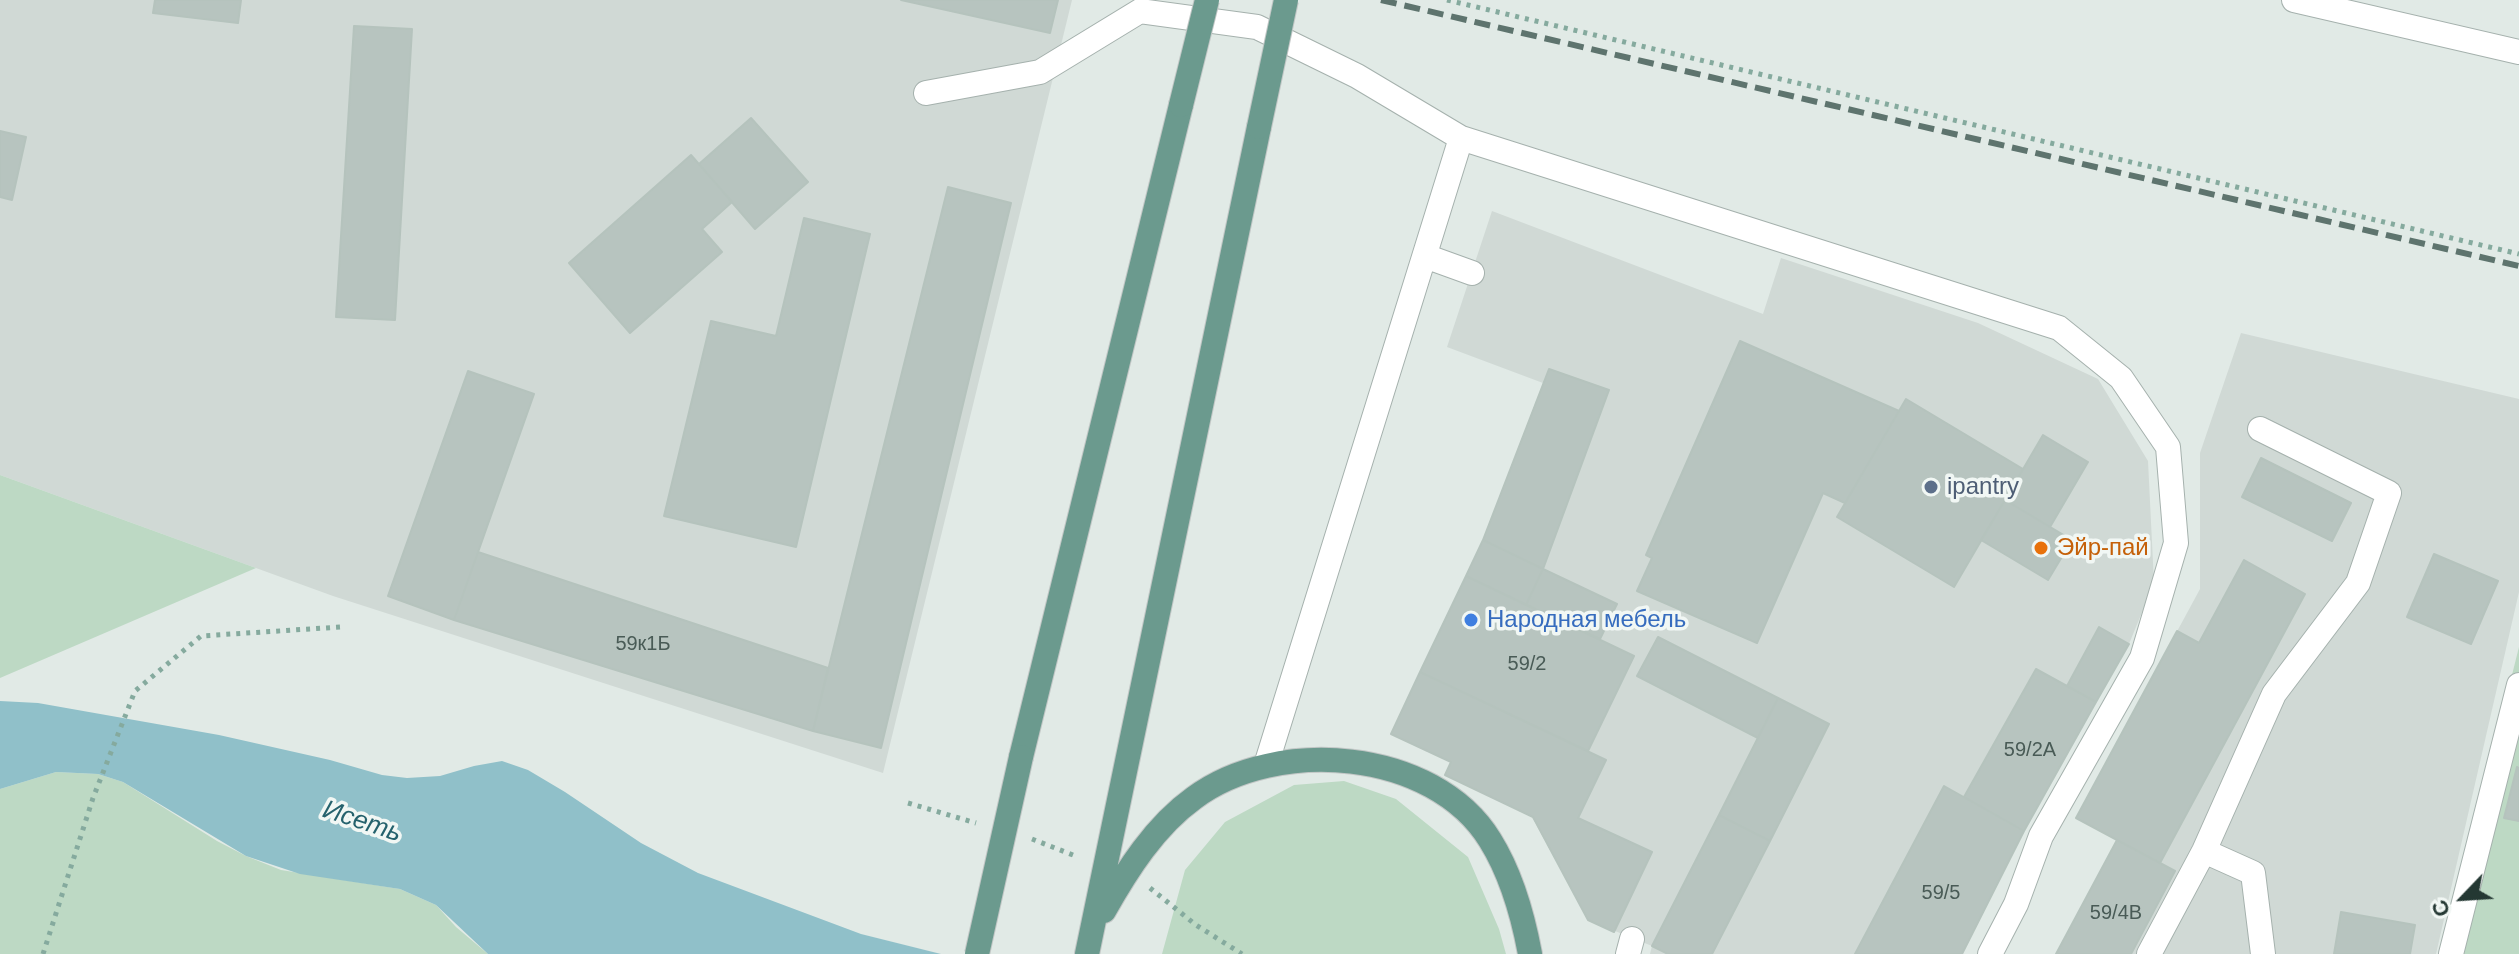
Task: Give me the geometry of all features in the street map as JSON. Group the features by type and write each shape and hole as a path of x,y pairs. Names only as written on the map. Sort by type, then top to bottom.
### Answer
{"main road":[{"path":"977,954 1021,757 1207,0"},
{"path":"1089,944 1286,0"},
{"path":"1089,944 1131,866 1154,837 1194,798 1232,777 1266,765 1315,759 1360,762 1406,774 1442,793 1467,812 1490,839 1507,875 1530,954"}],"street":[{"path":"2294,0 2519,52"},
{"path":"926,93 1040,72 1140,11 1257,27 1357,76 1461,138 2059,328 2121,378 2168,447 2176,543 2142,658 2041,836 2016,904 1990,954"},
{"path":"1266,765 1461,138"},
{"path":"1425,256 1472,273"},
{"path":"2149,954 2204,851 2274,694 2358,583 2389,493 2260,429"},
{"path":"2451,954 2519,685"},
{"path":"2204,851 2253,873 2263,954"}],"path":[{"path":"1447,0 2519,254"},
{"path":"43,954 93,798 135,691 201,636 340,627"}],"shaded area":[{"path":"0,0 1072,0 883,773 333,596 0,475"},
{"path":"1492,211 1763,314 1781,258 1978,323 2098,379 2148,461 2154,583 2129,644 2024,831 1962,954 1650,954 1652,946 1588,920 1532,817 1445,775 1451,762 1391,734 1483,540 1543,383 1447,347"},
{"path":"2241,333 2519,399 2519,592 2436,954 2056,954 2117,840 2076,818 2200,589 2200,453"}],"green space":[{"path":"0,475 256,568 0,678"},
{"path":"2519,647 2519,954 2442,954"},
{"path":"56,772 98,774 123,782 217,841 281,870 400,889 436,905 488,954 0,954 0,789"},
{"path":"1344,781 1396,799 1468,857 1499,929 1506,954 1162,954 1185,870 1225,822 1294,785"}],"water":[{"name":"Исеть","path":"0,701 38,703 219,735 382,775 407,778 440,776 502,761 528,770 641,843 698,873 861,934 941,954 488,954 436,905 400,889 300,874 246,856 123,782 98,774 56,772 0,789"}],"building":[{"path":"155,0 241,0 238,23 153,13"},
{"path":"901,0 1058,0 1050,33"},
{"path":"354,26 412,29 395,320 336,317"},
{"path":"751,118 808,182 755,229 699,164"},
{"path":"0,131 26,137 12,200 0,197"},
{"path":"691,155 732,202 702,229 722,252 630,333 569,263"},
{"path":"948,187 1011,203 881,748 813,731"},
{"path":"804,218 870,234 796,547 664,516 711,321 776,336"},
{"path":"1740,341 1899,411 1845,503 1823,493 1757,643 1637,591 1652,558 1646,555"},
{"path":"1549,369 1609,390 1543,569 1483,540"},
{"path":"468,371 534,394 454,620 388,596"},
{"path":"1906,399 2023,469 1954,587 1837,517"},
{"path":"2043,435 2088,462 2050,527 2005,500"},
{"path":"2261,458 2351,503 2332,541 2242,497"},
{"path":"2005,500 2072,540 2048,580 1981,540"},
{"path":"1483,540 1543,569 1526,605 1466,576"},
{"path":"478,552 828,668 813,731 454,620"},
{"path":"2434,554 2498,581 2471,644 2407,617"},
{"path":"2244,560 2305,594 2160,863 2076,818 2177,631 2199,643"},
{"path":"1543,569 1617,604 1600,639 1526,605"},
{"path":"1466,576 1634,656 1588,751 1420,672"},
{"path":"2099,627 2129,644 2096,702 2067,686"},
{"path":"1658,637 1778,698 1758,738 1637,676"},
{"path":"2036,669 2096,702 2024,831 1964,797"},
{"path":"1420,672 1606,760 1578,818 1652,852 1614,932 1588,920 1533,817 1445,775 1451,762 1391,734"},
{"path":"1778,698 1829,724 1770,841 1719,815"},
{"path":"2519,768 2519,821 2504,818"},
{"path":"1944,786 2024,831 1962,954 1855,954"},
{"path":"1719,815 1770,841 1712,954 1668,954 1652,946"},
{"path":"2117,840 2175,871 2131,954 2056,954"},
{"path":"2341,912 2415,925 2410,954 2334,954"}],"railway":[{"path":"1381,0 2519,266"}],"place":[{"name":"ipantry","path":"1931,487"},
{"name":"Эйр-пай","path":"2041,548"},
{"name":"Народная мебель","path":"1471,620"}]}
